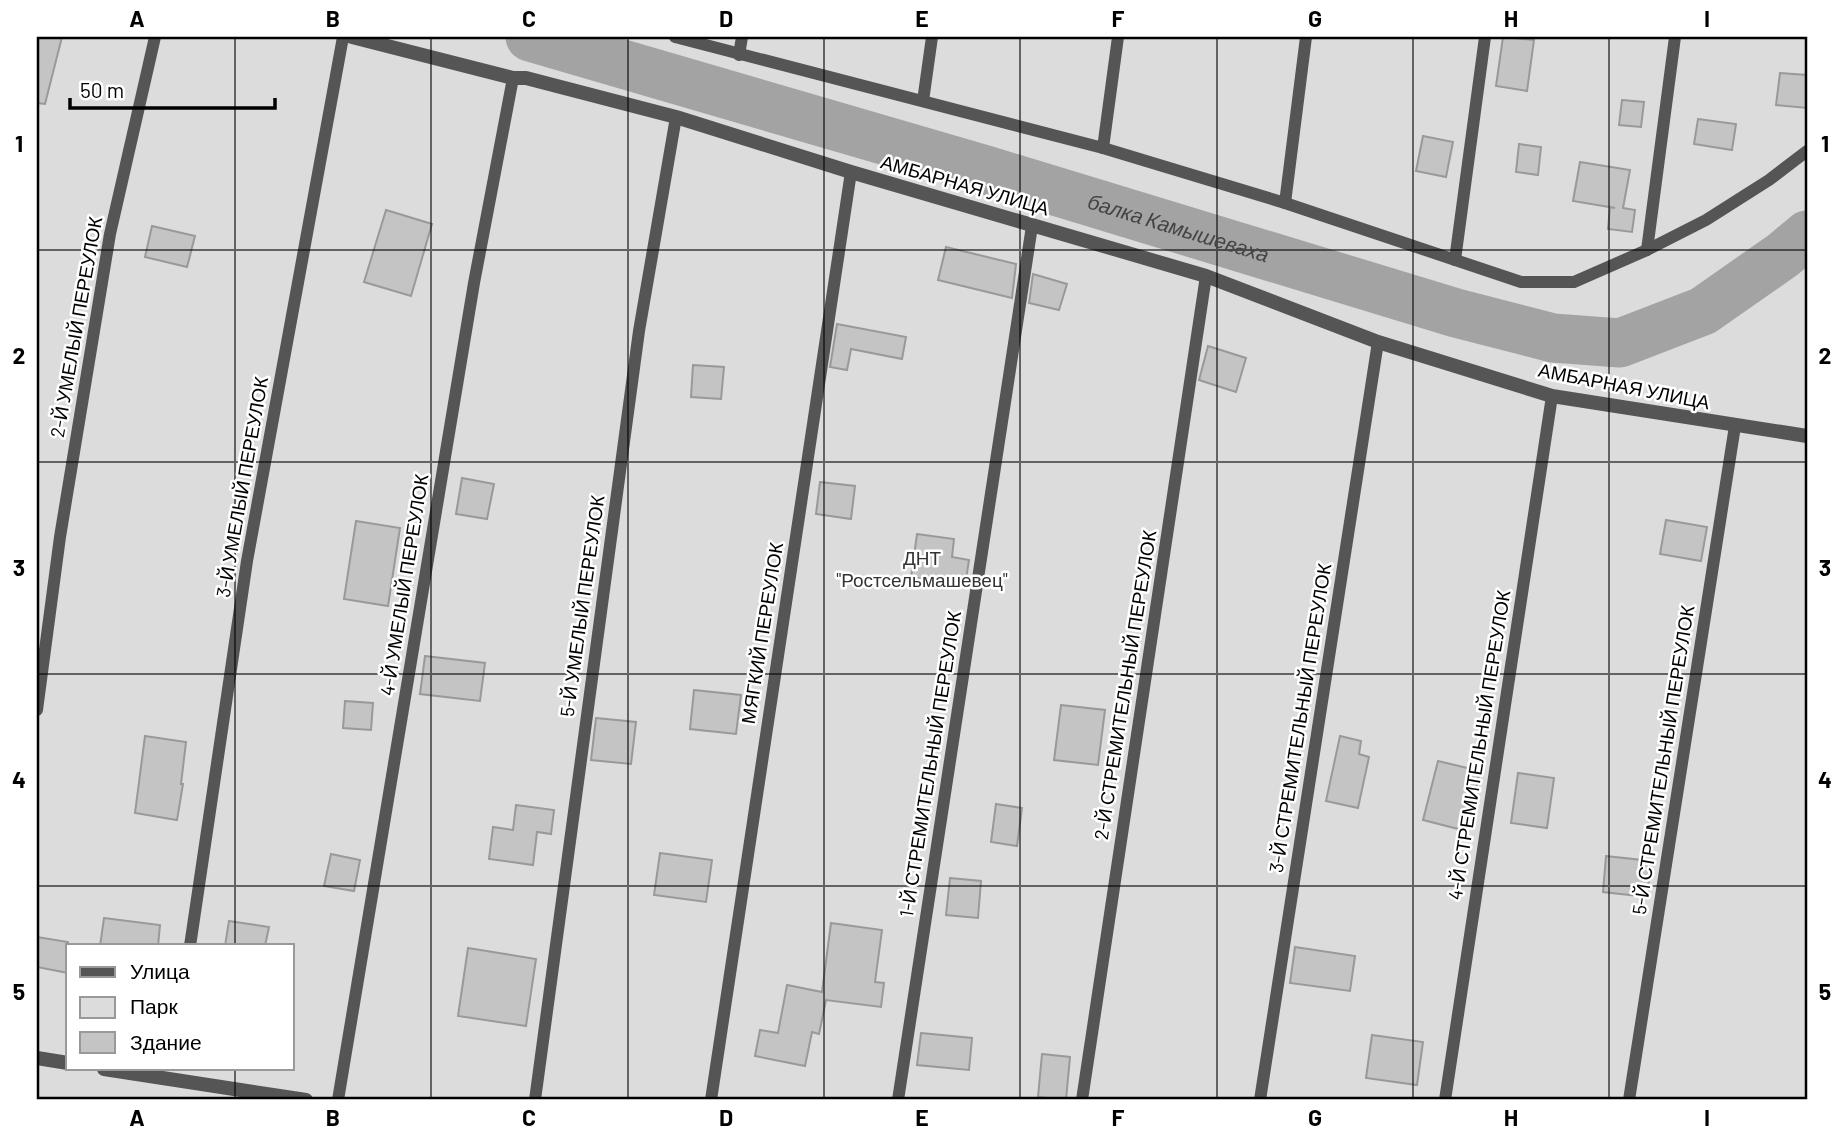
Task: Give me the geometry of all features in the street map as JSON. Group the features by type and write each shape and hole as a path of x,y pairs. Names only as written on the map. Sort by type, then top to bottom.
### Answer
{"street":[{"name":"АМБАРНАЯ УЛИЦА","path":"352,37 676,117 1032,226 1206,275 1378,342 1552,396 1807,436"},
{"path":"37,1058 66,1063"},
{"path":"117,1070 171,1074 306,1100"}],"lane":[{"name":"2-Й УМЕЛЫЙ ПЕРЕУЛОК","path":"37,710 60,537 110,234 155,37"},
{"name":"3-Й УМЕЛЫЙ ПЕРЕУЛОК","path":"190,944 247,561 343,37"},
{"path":"675,37 1103,148 1285,203 1521,282 1574,282 1647,250 1706,220 1807,151"},
{"path":"738,55 742,37"},
{"path":"923,101 932,37"},
{"path":"1103,148 1118,37"},
{"path":"1285,203 1306,37"},
{"path":"1455,260 1486,37"},
{"path":"1647,250 1675,37"},
{"name":"4-Й УМЕЛЫЙ ПЕРЕУЛОК","path":"338,1100 474,283 513,78"},
{"name":"5-Й УМЕЛЫЙ ПЕРЕУЛОК","path":"535,1100 639,331 676,117"},
{"name":"МЯГКИЙ ПЕРЕУЛОК","path":"712,1100 851,172"},
{"name":"1-Й СТРЕМИТЕЛЬНЫЙ ПЕРЕУЛОК","path":"898,1100 1032,226"},
{"name":"2-Й СТРЕМИТЕЛЬНЫЙ ПЕРЕУЛОК","path":"1082,1100 1206,275"},
{"name":"3-Й СТРЕМИТЕЛЬНЫЙ ПЕРЕУЛОК","path":"1261,1100 1378,342"},
{"name":"4-Й СТРЕМИТЕЛЬНЫЙ ПЕРЕУЛОК","path":"1445,1100 1552,396"},
{"name":"5-Й СТРЕМИТЕЛЬНЫЙ ПЕРЕУЛОК","path":"1629,1100 1735,426"}],"green space":[{"name":"ДНТ \"Ростсельмашевец\"","path":"37,37 1807,37 1807,1100 37,1100"}],"building":[{"path":"37,37 62,37 45,104 37,103"},
{"path":"1503,37 1534,40 1527,91 1496,86"},
{"path":"1780,73 1807,75 1807,108 1776,105"},
{"path":"1622,100 1644,102 1641,127 1619,125"},
{"path":"1698,119 1736,124 1732,150 1694,144"},
{"path":"1423,136 1453,142 1446,177 1416,171"},
{"path":"1519,144 1541,147 1538,175 1516,172"},
{"path":"1580,162 1630,170 1623,208 1635,210 1632,232 1608,229 1610,207 1573,201"},
{"path":"386,210 432,224 411,296 364,282"},
{"path":"152,226 195,236 187,267 145,257"},
{"path":"946,247 1016,264 1012,298 938,280"},
{"path":"1033,274 1067,284 1059,310 1029,303"},
{"path":"837,324 906,337 902,359 851,349 847,370 830,367"},
{"path":"1208,346 1246,358 1236,392 1199,380"},
{"path":"693,365 724,367 721,399 691,397"},
{"path":"462,478 494,484 487,519 456,514"},
{"path":"820,482 855,486 851,519 816,514"},
{"path":"1666,520 1707,527 1701,561 1660,554"},
{"path":"356,521 400,528 388,606 344,599"},
{"path":"917,534 954,539 952,557 969,560 965,586 911,577"},
{"path":"425,656 485,663 480,701 420,694"},
{"path":"694,690 741,695 736,734 690,729"},
{"path":"345,701 373,703 371,730 343,728"},
{"path":"1061,705 1105,710 1098,765 1054,760"},
{"path":"596,718 636,722 631,764 591,760"},
{"path":"145,736 186,742 177,820 135,813"},
{"path":"1340,736 1361,741 1359,754 1369,757 1358,808 1326,801"},
{"path":"1438,761 1480,771 1466,831 1423,820"},
{"path":"1518,773 1554,778 1547,828 1511,823"},
{"path":"996,804 1022,808 1017,846 991,842"},
{"path":"516,805 554,810 551,834 537,832 533,865 489,859 493,827 513,830"},
{"path":"660,853 712,860 706,902 654,895"},
{"path":"331,854 360,860 354,891 324,886"},
{"path":"1606,856 1651,861 1647,897 1603,892"},
{"path":"950,878 981,881 978,918 946,915"},
{"path":"104,918 160,925 158,944 100,944"},
{"path":"229,921 269,927 265,944 225,944"},
{"path":"831,923 882,930 875,982 884,983 881,1007 826,1000 819,1034 812,1032 805,1066 755,1056 760,1030 778,1033 787,985 822,992"},
{"path":"37,937 68,942 66,973 37,967"},
{"path":"1295,947 1355,956 1350,991 1290,983"},
{"path":"468,948 536,959 526,1026 458,1016"},
{"path":"921,1033 972,1038 969,1070 917,1065"},
{"path":"1372,1035 1423,1042 1417,1085 1366,1078"},
{"path":"1042,1054 1070,1057 1066,1100 1038,1097"}],"waterway":[{"name":"балка Камышеваха","path":"530,37 986,170 1456,313 1553,338 1620,343 1703,311 1807,235"}]}
